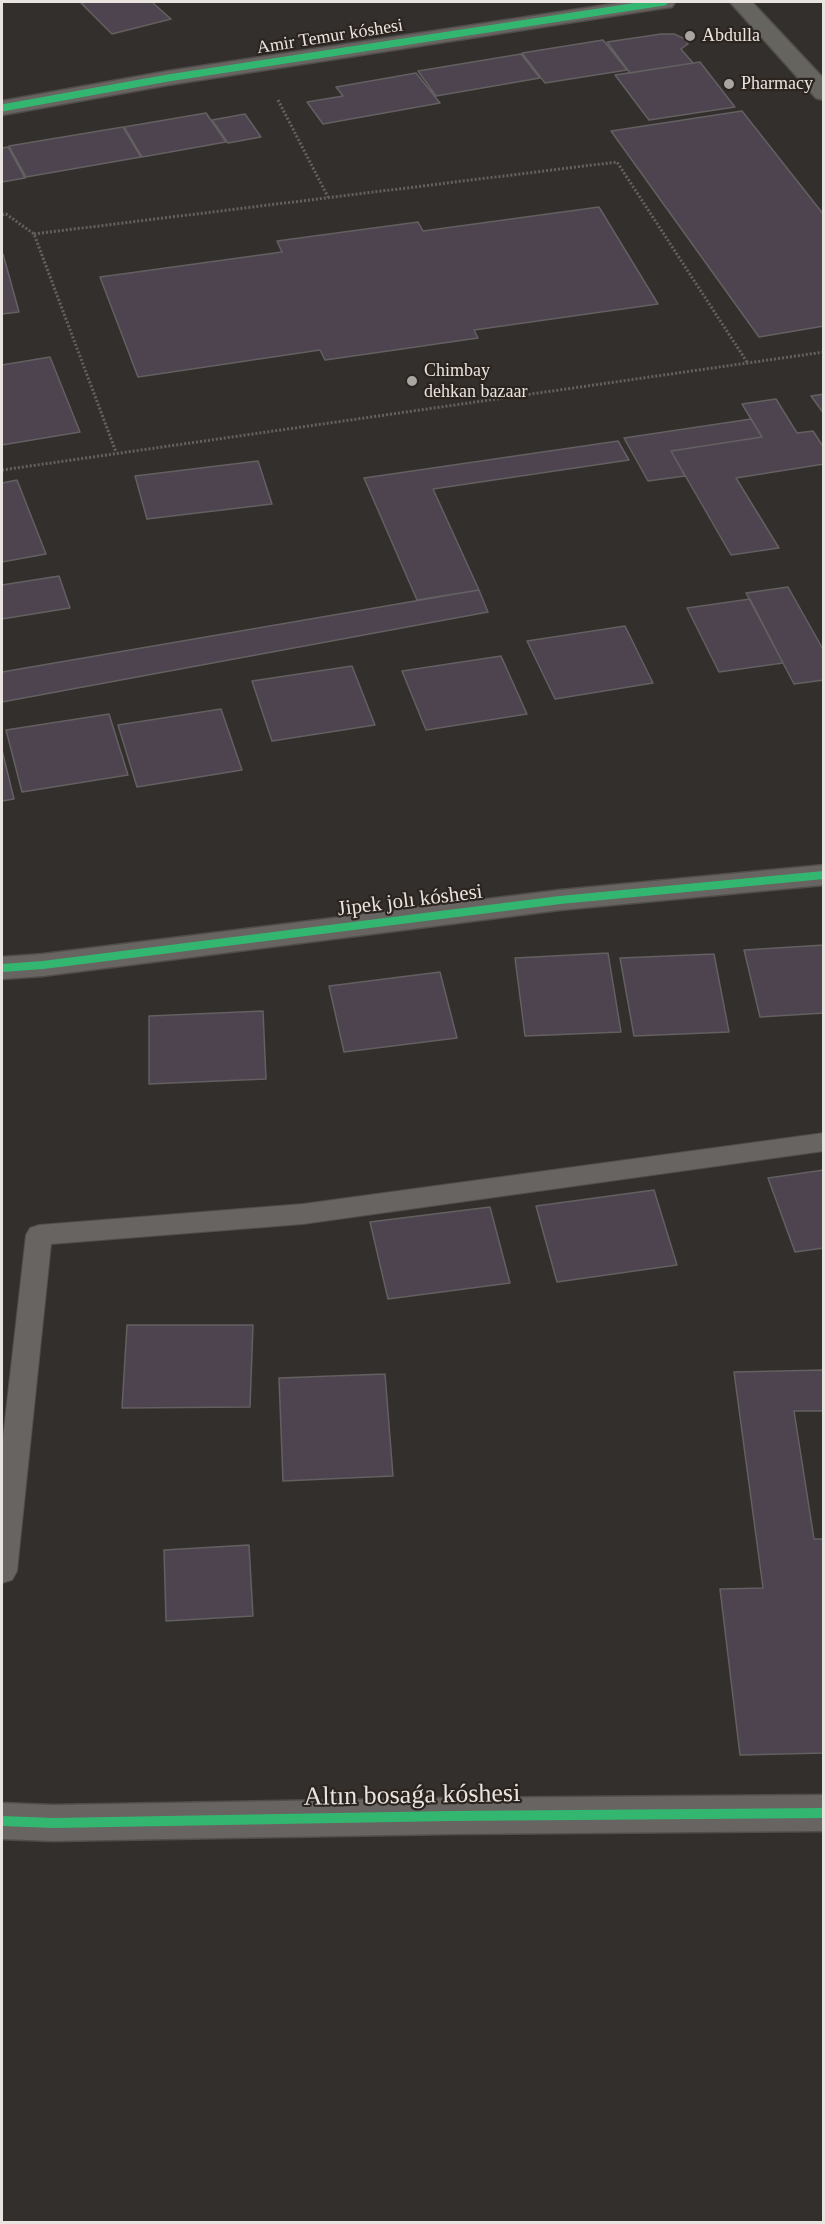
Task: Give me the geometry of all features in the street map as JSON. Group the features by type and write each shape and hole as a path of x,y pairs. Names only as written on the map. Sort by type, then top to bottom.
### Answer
{"street":[{"name":"Amir Temur kóshesi","path":"2,108 168,78 664,2"},
{"path":"741,2 824,93"},
{"name":"Jipek jolı kóshesi","path":"2,968 43,965 560,900 824,875"},
{"name":"Altın bosaǵa kóshesi","path":"2,1821 53,1823 451,1816 824,1813"}],"lane":[{"path":"2,1571 39,1235 303,1214 824,1142"}],"path":[{"path":"277,98 328,198"},
{"path":"34,234 617,162 747,362"},
{"path":"2,215 6,214 34,234 116,452"},
{"path":"2,470 824,352"}],"building":[{"path":"152,2 171,19 112,34 81,3"},
{"path":"674,34 685,39 688,44 681,49 693,63 630,73 607,42"},
{"path":"603,40 627,70 545,83 522,53"},
{"path":"521,54 540,78 436,96 418,71"},
{"path":"700,62 735,107 649,120 615,75"},
{"path":"416,73 440,103 323,124 307,102 343,96 336,87"},
{"path":"742,111 824,215 824,326 759,337 611,131"},
{"path":"206,113 226,142 142,157 124,127"},
{"path":"245,114 261,137 228,143 212,120"},
{"path":"123,127 141,157 26,177 9,146"},
{"path":"8,147 25,178 2,182 2,148"},
{"path":"599,207 658,304 474,330 478,338 325,360 320,350 138,377 100,277 282,252 277,241 418,222 423,231"},
{"path":"3,254 19,312 2,314"},
{"path":"50,357 80,432 2,445 2,365"},
{"path":"824,394 824,414 811,396"},
{"path":"776,399 797,433 813,431 824,448 824,464 736,478 779,548 731,555 671,451 762,437 742,404"},
{"path":"751,419 762,437 671,451 685,476 648,481 624,438"},
{"path":"618,441 629,460 433,489 479,590 417,600 364,478"},
{"path":"258,461 272,504 147,519 135,476"},
{"path":"17,480 46,554 2,562 2,483"},
{"path":"59,576 70,608 2,619 2,585"},
{"path":"788,587 824,651 824,680 794,684 746,593"},
{"path":"479,590 488,612 2,702 2,672"},
{"path":"750,599 783,663 719,672 687,608"},
{"path":"625,626 653,683 555,699 527,641"},
{"path":"501,656 527,714 426,730 402,671"},
{"path":"352,666 375,725 272,741 252,681"},
{"path":"221,709 242,770 137,787 118,725"},
{"path":"109,714 128,775 22,792 6,730"},
{"path":"2,750 14,799 2,801"},
{"path":"824,945 824,1013 760,1017 744,950"},
{"path":"608,953 621,1032 525,1036 515,958"},
{"path":"714,954 729,1032 634,1036 620,958"},
{"path":"440,972 457,1038 344,1052 329,986"},
{"path":"263,1011 266,1079 149,1084 149,1016"},
{"path":"824,1170 824,1248 795,1252 768,1178"},
{"path":"654,1190 677,1265 557,1282 536,1206"},
{"path":"490,1207 510,1283 388,1299 370,1222"},
{"path":"127,1325 253,1325 250,1407 122,1408"},
{"path":"824,1370 824,1411 794,1411 814,1539 824,1539 824,1753 740,1755 720,1589 763,1588 734,1372"},
{"path":"385,1374 393,1476 283,1481 279,1378"},
{"path":"249,1545 253,1616 166,1621 164,1550"}],"cycle path":[{"path":"2,108 168,78 664,2"},
{"path":"2,968 43,965 560,900 824,875"},
{"path":"2,1821 53,1823 451,1816 824,1813"}],"place":[{"name":"Abdulla","path":"690,36"},
{"name":"Pharmacy","path":"729,84"},
{"name":"Chimbay dehkan bazaar","path":"412,381"}]}
